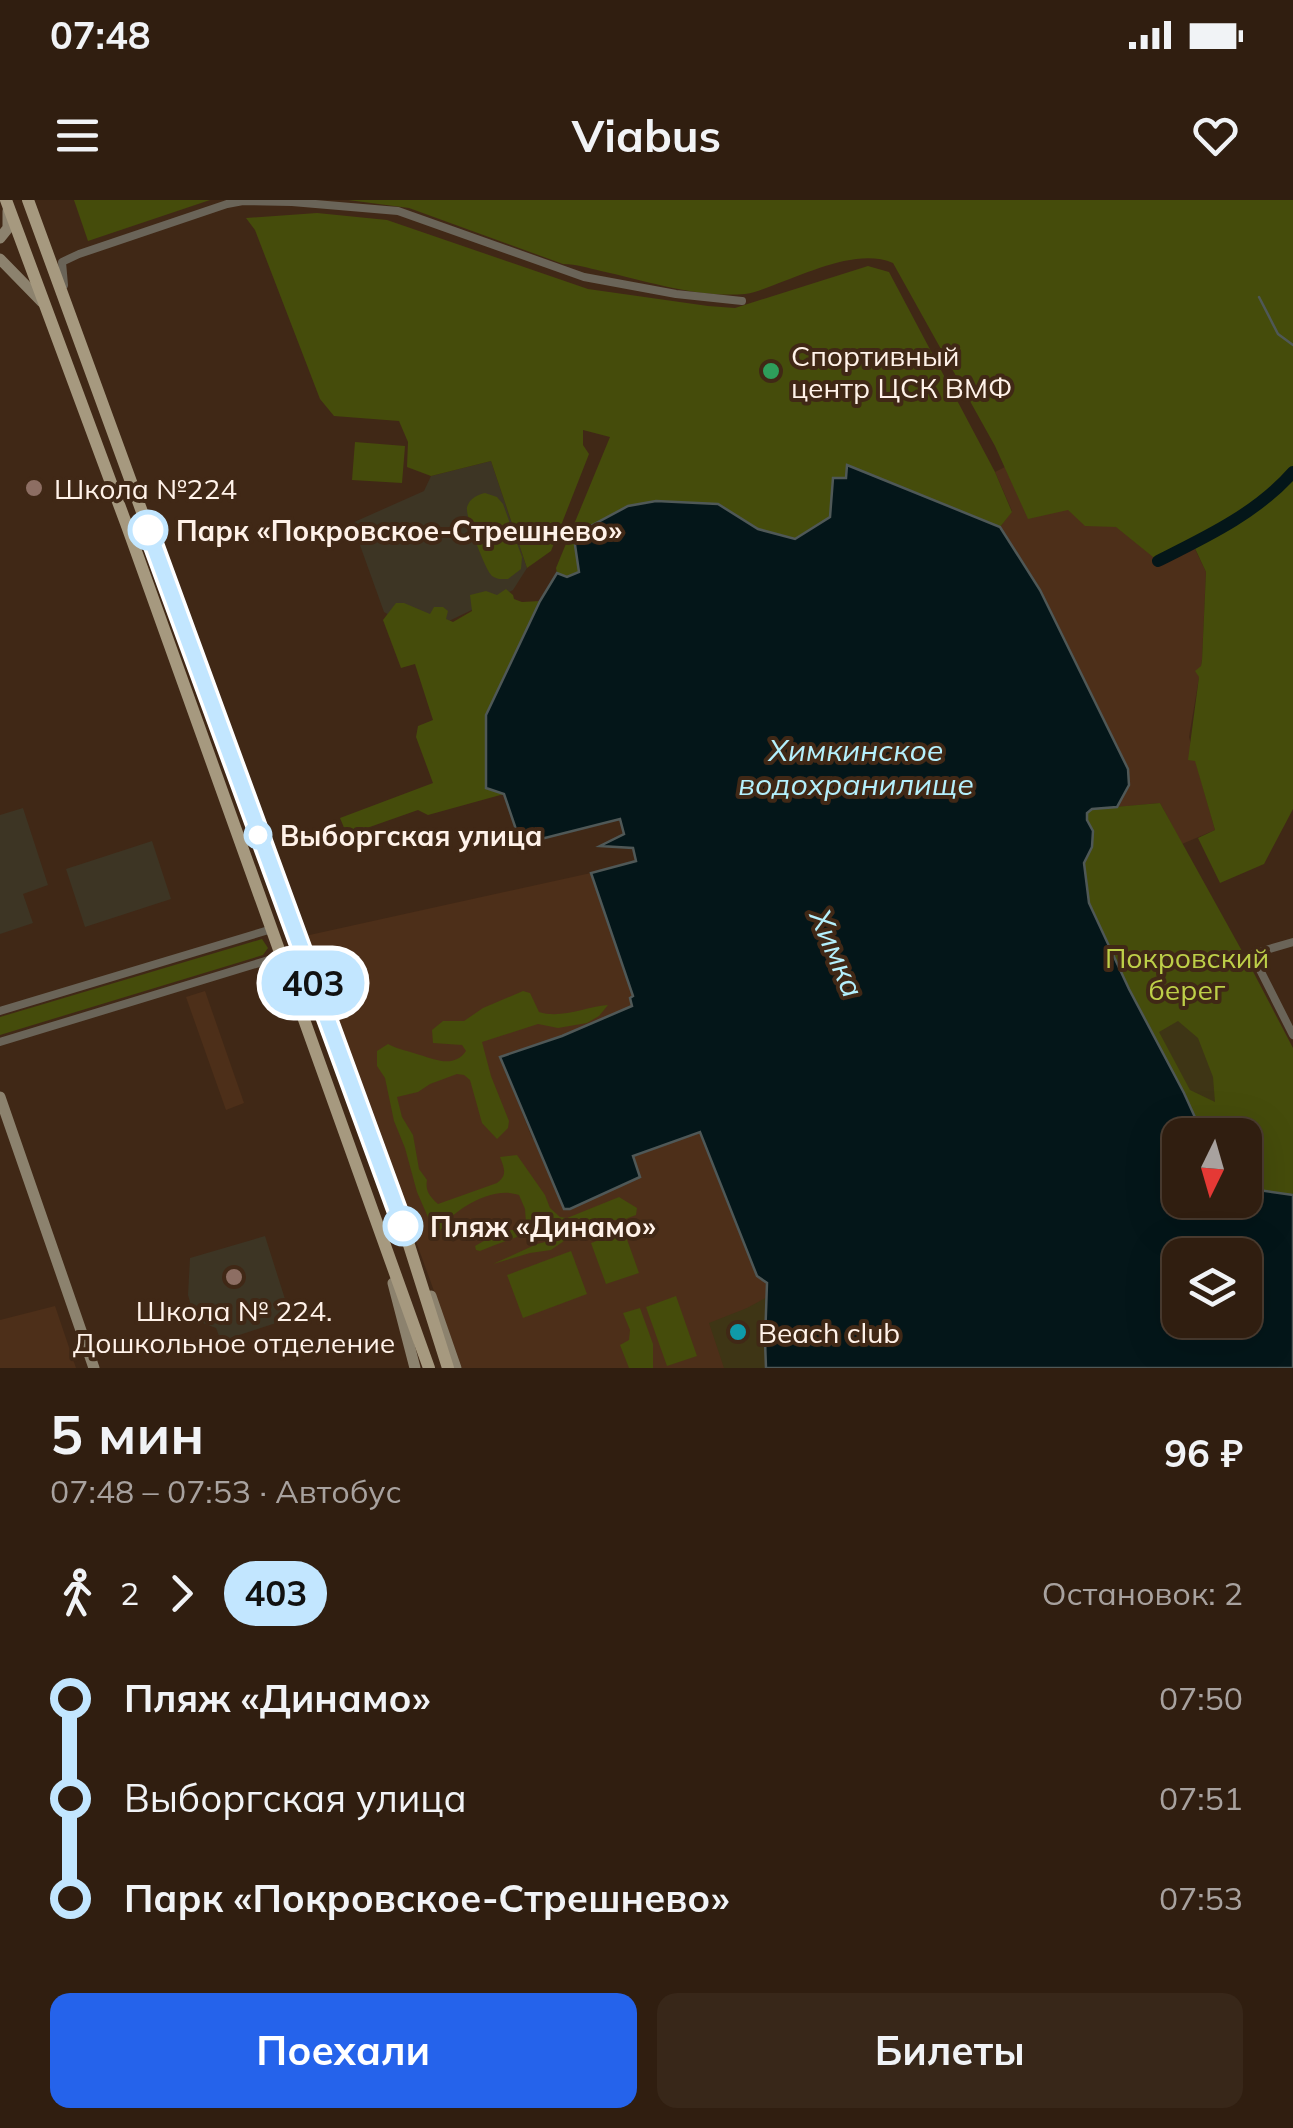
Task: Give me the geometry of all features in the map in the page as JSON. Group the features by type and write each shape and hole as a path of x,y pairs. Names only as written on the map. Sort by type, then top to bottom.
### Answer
{"main road":[{"path":"28,200 403,1226 448,1368"},
{"path":"7,201 429,1368"}],"street":[{"path":"0,238 8,228 7,201"},
{"path":"68,309 62,262 227,204 257,201 407,212 584,276 676,294 742,301"},
{"path":"0,259 47,308"},
{"path":"0,1012 272,929"},
{"path":"1293,942 1252,954 1293,1035"},
{"path":"0,1042 282,956"},
{"path":"0,1097 94,1368"},
{"path":"403,1226 456,1368"},
{"path":"381,1230 416,1368"}],"shaded area":[{"path":"1104,418 1181,520 1206,572 1202,660 1189,737 1215,830 1182,844 1160,803 1117,807 1129,785 1128,769 1040,590 1000,527 1012,511 995,472"},
{"path":"491,461 527,568 513,590 422,634 384,612 352,523 424,491 431,476"},
{"path":"23,808 48,885 23,894 33,923 0,934 0,815"},
{"path":"152,841 171,899 85,927 66,869"},
{"path":"591,873 633,1006 500,1057 532,1138 640,1177 633,1157 700,1132 757,1276 767,1283 766,1368 462,1368 305,936"},
{"path":"205,991 244,1103 226,1110 186,997"},
{"name":"Школа № 224. Дошкольное отделение","path":"265,1236 291,1318 221,1341 216,1328 195,1320 188,1295 190,1258"},
{"path":"55,1306 76,1368 0,1368 0,1320"}],"green space":[{"path":"74,200 210,200 88,241"},
{"path":"348,200 1293,200 1293,809 1264,864 1220,883 1198,838 1215,830 1195,761 1188,760 1199,677 1195,671 1202,660 1206,572 1193,544 1158,561 1116,527 1085,526 1068,510 1028,519 995,446 893,263 879,259 849,260 752,293 709,294 563,264 409,208"},
{"path":"317,213 387,220 588,289 708,306 735,308 868,266 889,272 995,472 1012,512 1000,527 848,466 846,478 833,479 830,517 795,539 758,529 718,504 575,545 579,572 567,577 557,573 556,568 610,437 583,430 583,445 589,454 551,551 527,568 491,461 431,476 407,467 408,442 399,421 334,416 320,399 255,230 246,218"},
{"path":"355,442 405,446 402,483 352,480"},
{"path":"485,493 503,504 522,557 521,569 508,579 496,578 489,572 469,521 468,504"},
{"path":"506,589 522,602 540,601 486,715 504,794 428,815 418,810 347,835 340,818 433,783 416,737 418,726 433,720 415,664 401,668 383,620 396,603 404,603 430,614 434,607 443,607 448,611 446,619 453,622 472,611 470,595 486,591 497,595"},
{"name":"Покровский берег","path":"1160,803 1293,1048 1293,1195 1262,1190 1262,1118 1195,1118 1089,903 1084,863 1092,847 1093,831 1087,813 1092,809"},
{"path":"262,939 268,948 263,955 0,1035 0,1017"},
{"path":"523,991 530,993 539,1012 547,1014 608,1005 587,1023 558,1028 538,1024 482,1042 509,1121 508,1128 497,1139 482,1123 470,1080 464,1075 457,1074 397,1097 402,1117 413,1135 419,1169 427,1180 429,1194 438,1204 497,1183 504,1174 500,1157 517,1155 550,1208 560,1217 567,1218 619,1197 637,1208 636,1215 623,1220 594,1220 551,1250 493,1264 557,1239 559,1232 551,1219 545,1219 535,1230 476,1250 475,1246 498,1233 521,1228 526,1223 519,1195 508,1193 471,1203 450,1219 437,1238 394,1121 385,1078 377,1066 377,1051 388,1044 439,1060 456,1059 466,1051 462,1045 433,1043 432,1030 443,1021 464,1021"},
{"path":"624,1231 639,1273 606,1284 591,1243"},
{"path":"571,1251 587,1294 523,1318 507,1275"},
{"path":"676,1296 697,1356 667,1366 646,1307"},
{"path":"640,1308 653,1344 653,1368 629,1368 620,1345 629,1340 630,1330 623,1313"}],"sand":[{"path":"1178,1021 1198,1038 1213,1077 1215,1102 1190,1090 1159,1032"},
{"name":"Beach club","path":"767,1297 766,1368 724,1368 709,1323"}],"water":[{"name":"Химкинское водохранилище","path":"847,465 1000,527 1040,590 1128,769 1129,785 1117,807 1087,813 1093,831 1092,847 1084,863 1089,903 1195,1118 1162,1118 1162,1218 1262,1218 1262,1190 1293,1195 1293,1368 766,1368 767,1283 757,1276 700,1132 633,1156 640,1177 564,1209 500,1057 632,1006 633,996 591,873 636,861 633,848 600,846 624,834 620,819 521,844 504,794 486,788 486,715 557,573 567,577 579,572 575,545 587,528 628,506 656,501 718,504 758,529 795,539 830,517 833,478 846,478"}],"waterway":[{"path":"1259,297 1278,334 1293,345"},
{"name":"Химка","path":"1158,561 1247,512 1293,472"}],"bus line":[{"name":"403","path":"148,530 403,1226"}],"place":[{"name":"Спортивный центр ЦСК ВМФ","path":"771,371"},
{"name":"Школа №224","path":"34,488"},
{"name":"Парк «Покровское-Стрешнево»","path":"148,530"},
{"name":"Выборгская улица","path":"258,835"},
{"name":"Пляж «Динамо»","path":"403,1226"},
{"name":"Школа № 224. Дошкольное отделение","path":"234,1277"},
{"name":"Beach club","path":"738,1332"}]}
